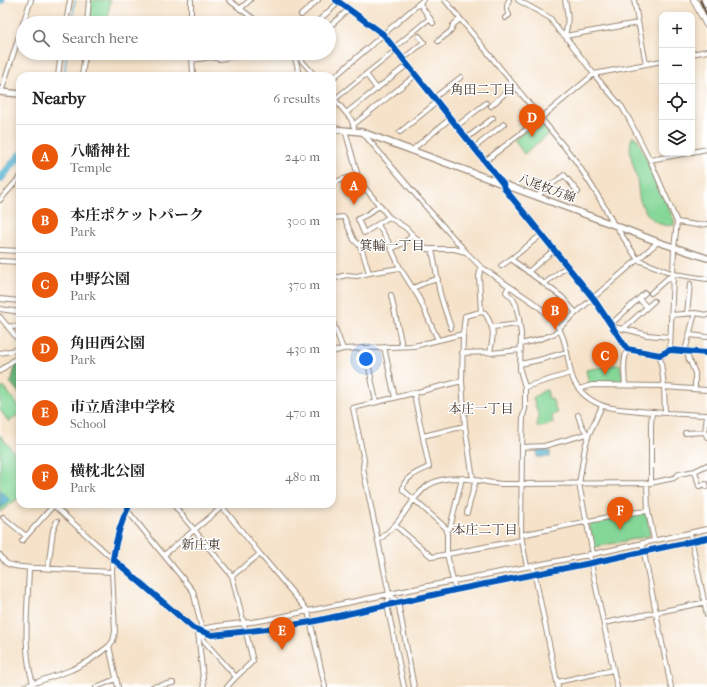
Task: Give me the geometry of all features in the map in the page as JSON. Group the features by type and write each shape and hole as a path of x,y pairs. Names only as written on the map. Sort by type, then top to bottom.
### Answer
{"highway":[{"path":"694,0 707,25"},
{"path":"699,0 707,17"},
{"path":"705,0 707,4"}],"main road":[{"path":"0,92 16,94"},
{"name":"八尾枚方線","path":"336,128 362,132 674,248 707,258"}],"street":[{"path":"26,16 31,0"},
{"path":"67,16 70,0"},
{"path":"88,16 89,0"},
{"path":"191,0 192,16"},
{"path":"229,0 250,16"},
{"path":"240,9 250,0"},
{"path":"301,15 318,0"},
{"path":"336,75 423,0"},
{"path":"445,0 575,160 638,260 674,274 707,279"},
{"path":"504,18 509,15 506,11 509,0"},
{"path":"518,0 550,18 596,77 622,107 630,119 650,160 677,222 674,248 670,350"},
{"path":"565,0 568,26 565,36"},
{"path":"634,0 646,64"},
{"path":"323,16 338,1 383,34 486,161 504,188 593,298 627,349 660,355 670,350 707,353"},
{"path":"336,96 366,74 432,20 420,4"},
{"path":"336,21 349,9"},
{"path":"438,41 451,31 453,25 460,19"},
{"path":"565,36 638,23"},
{"path":"403,59 424,42 419,36"},
{"path":"0,92 16,45"},
{"path":"695,53 707,51"},
{"path":"59,72 60,60"},
{"path":"83,72 84,60"},
{"path":"192,60 193,72"},
{"path":"296,60 298,72"},
{"path":"300,60 311,72"},
{"path":"486,161 595,74 659,62"},
{"path":"346,113 407,64"},
{"path":"366,74 377,89"},
{"path":"353,125 416,75"},
{"path":"434,98 461,77"},
{"path":"490,106 514,85"},
{"path":"336,101 351,119 355,131"},
{"path":"400,132 438,102"},
{"path":"457,126 486,103"},
{"path":"412,150 451,118"},
{"path":"467,138 492,118"},
{"path":"474,148 504,124"},
{"path":"345,130 358,176 365,188 390,217 406,228 426,249 454,249 467,252"},
{"path":"362,132 426,208 481,267 542,309 559,329 563,336 571,373 575,383 586,396 602,406 614,408 664,413 707,415 705,432 707,437"},
{"path":"695,151 707,149"},
{"path":"650,160 672,156"},
{"path":"537,196 564,175 578,192"},
{"path":"336,182 358,176"},
{"path":"0,200 16,182"},
{"path":"380,205 358,219 364,233 390,217"},
{"path":"336,218 344,217 354,240 362,250 370,273"},
{"path":"677,222 697,225 707,224"},
{"path":"378,225 388,241 400,268 420,298 438,340"},
{"path":"501,266 541,234"},
{"path":"391,248 405,242 413,235"},
{"path":"521,344 538,341 541,338 555,334 576,313 658,242"},
{"path":"0,250 16,251"},
{"path":"432,250 442,301 451,328"},
{"path":"528,272 554,250"},
{"path":"511,259 562,297 576,313"},
{"path":"0,261 16,262"},
{"path":"544,284 567,266"},
{"path":"481,267 479,276 481,312"},
{"path":"336,278 346,275 356,276 400,268"},
{"path":"651,292 669,277 673,281"},
{"path":"413,288 426,282 438,279"},
{"path":"687,314 690,284"},
{"path":"509,286 506,292 513,299 516,305 521,334 520,370 525,387 521,484 521,537 527,567"},
{"path":"612,326 646,293"},
{"path":"391,296 402,346"},
{"path":"0,299 16,301"},
{"path":"639,299 647,307"},
{"path":"624,329 654,301"},
{"path":"0,309 16,311"},
{"path":"467,514 474,479 465,426 462,381 462,353 465,316 481,312 485,313 493,327 494,335 490,352"},
{"path":"671,315 695,313 707,316"},
{"path":"695,313 686,352 695,374 695,389"},
{"path":"0,317 16,337"},
{"path":"493,327 519,324"},
{"path":"7,326 16,327"},
{"path":"612,326 647,335 670,337"},
{"path":"336,331 343,349"},
{"path":"336,351 343,349 414,346 463,334"},
{"path":"690,335 707,337"},
{"path":"384,347 395,398"},
{"path":"365,348 376,402"},
{"path":"625,385 623,367 627,349"},
{"path":"0,353 16,350"},
{"path":"462,353 491,353 521,350"},
{"path":"520,364 567,352"},
{"path":"660,355 664,387 664,413"},
{"path":"0,371 16,358"},
{"path":"525,387 571,373"},
{"path":"404,687 387,605 388,594 363,468 364,460 353,408 462,381"},
{"path":"579,389 592,385 625,385 707,390"},
{"path":"414,394 429,467 410,477 402,486 402,490 448,531"},
{"path":"602,406 588,434 579,484 587,522 591,563 617,687"},
{"path":"652,412 648,511 654,540"},
{"path":"578,415 581,424 588,434"},
{"path":"423,436 465,426"},
{"path":"685,433 705,432"},
{"path":"522,447 544,446 588,434"},
{"path":"378,541 395,525 427,486 444,480 462,478 502,484 649,483 674,478 679,474 695,471 707,465"},
{"path":"695,471 699,486 706,484 707,487"},
{"path":"455,590 447,554 448,531 462,478"},
{"path":"22,541 50,508"},
{"path":"56,508 193,628 200,629 212,635 245,632 310,622 398,602 707,538"},
{"path":"176,508 232,576 253,662 227,687"},
{"path":"164,555 195,530 218,508"},
{"path":"223,508 308,611 325,687"},
{"path":"26,687 33,683 71,670 89,661 109,646 113,641 116,632 112,572 113,559 118,532 127,510 193,591 200,629 204,687"},
{"path":"395,525 432,557 628,513 648,511"},
{"path":"3,517 26,536"},
{"path":"48,568 53,530 56,521"},
{"path":"200,629 214,626 244,624 533,566 707,529"},
{"path":"690,533 706,602 707,614"},
{"path":"642,543 672,687"},
{"path":"232,576 260,554"},
{"path":"0,555 6,563 10,565 29,568 112,572"},
{"path":"533,566 558,687"},
{"path":"29,568 27,656 33,683"},
{"path":"388,594 398,602 414,687"},
{"path":"604,623 706,602"},
{"path":"200,629 205,642 236,677"},
{"path":"109,646 118,687"},
{"path":"557,682 613,670"},
{"path":"96,687 116,679"},
{"path":"152,687 173,683"}],"green space":[{"path":"91,0 110,0 109,16 90,16"},
{"path":"538,122 549,134 524,154 514,140"},
{"path":"633,136 637,138 674,220 674,225 662,225 657,222 647,214 641,203 630,151"},
{"path":"620,364 623,380 620,383 589,384 586,370"},
{"path":"16,365 16,389 10,382 12,380"},
{"path":"4,387 16,403 16,416 9,422 0,410 0,390"},
{"path":"547,390 549,399 552,398 557,413 552,416 553,423 537,427 538,414 533,398"},
{"path":"0,435 16,455 16,500 0,512"},
{"path":"645,513 647,514 649,536 594,547 589,526 591,523"}],"water":[{"path":"537,450 550,451 550,457 537,457"},
{"path":"0,490 10,500 0,508"}],"waterway":[{"path":"73,16 75,0"},
{"path":"65,72 66,60"},
{"path":"0,179 16,160"},
{"path":"0,374 11,365"}],"railway":[{"path":"700,0 707,15"}],"cycle path":[{"path":"336,0 383,34 593,298 627,349 660,355 670,350 707,353"},
{"path":"128,508 119,531 113,559 193,628 212,635 267,629 311,622 455,590 707,538"}],"place":[{"name":"角田西公園","path":"532,137"},
{"name":"八幡神社","path":"354,205"},
{"name":"本庄ポケットパーク","path":"555,330"},
{"name":"中野公園","path":"605,375"},
{"name":"横枕北公園","path":"620,530"},
{"name":"市立盾津中学校","path":"282,650"}],"district":[{"name":"角田二丁目","path":"483,89"},
{"name":"箕輪一丁目","path":"392,245"},
{"name":"本庄一丁目","path":"481,408"},
{"name":"本庄二丁目","path":"485,529"},
{"name":"新庄東","path":"201,544"}]}
